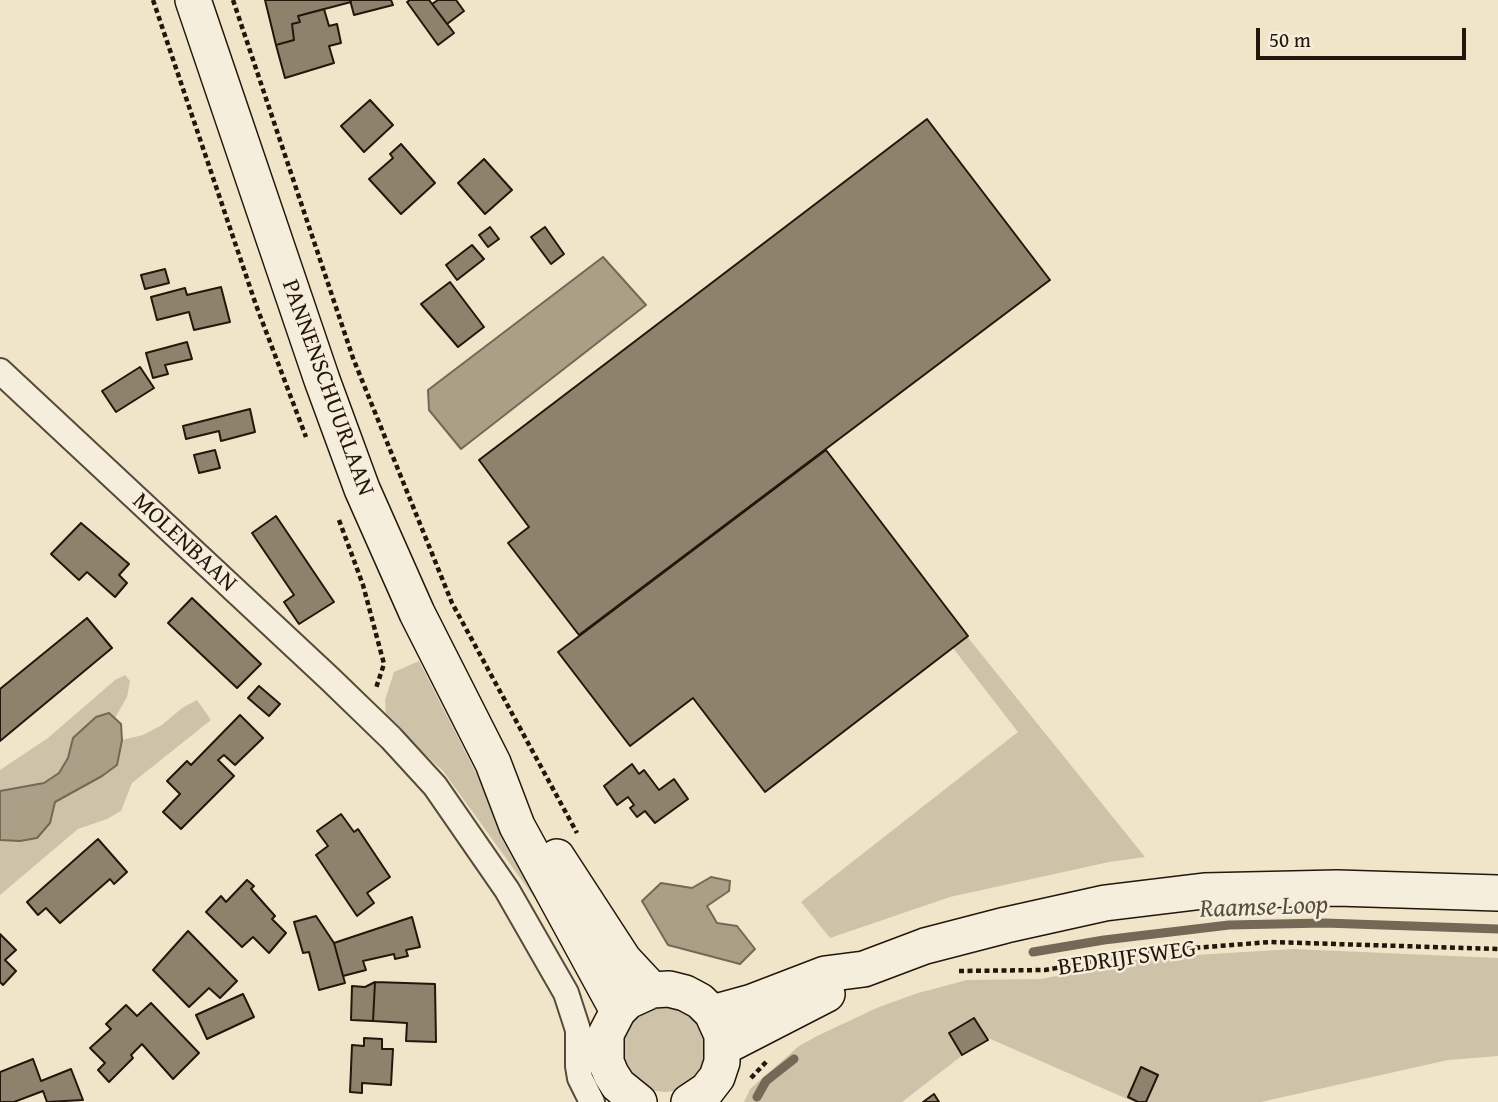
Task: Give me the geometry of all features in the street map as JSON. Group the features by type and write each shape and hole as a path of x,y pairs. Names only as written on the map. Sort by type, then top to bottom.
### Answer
{"main road":[{"name":"PANNENSCHUURLAAN","path":"193,0 321,380 362,489 417,613 493,763 517,826 618,1011"},
{"name":"PANNENSCHUURLAAN","path":"493,763 624,960 652,990"},
{"path":"712,1013 752,1002 825,974 864,969 925,946 1105,903 1204,891 1337,888 1498,893"},
{"path":"724,1047 833,991 864,969"},
{"path":"639,1102 618,1086 606,1062 606,1034 618,1011 640,994 669,989 700,1001 712,1013 718,1023 724,1047 716,1077 707,1090 693,1101"}],"street":[{"name":"MOLENBAAN","path":"0,371 391,738 435,786 507,890 566,993 578,1030 580,1078 592,1102"}],"path":[{"path":"153,0 256,305 310,445"},
{"path":"233,0 354,358 452,603 578,836"},
{"path":"334,508 363,585 384,664"},
{"name":"BEDRIJFSWEG","path":"958,971 1045,970 1155,951 1270,942 1498,949"},
{"path":"747,1082 774,1054"}],"shaded area":[{"path":"603,257 646,305 461,449 429,410 428,390"},
{"path":"961,629 1145,857 1109,862 950,897 830,938 801,902 1018,732 946,639"},
{"path":"419,661 552,922 443,771 386,718 385,700 394,672"},
{"path":"125,675 130,681 127,697 115,718 109,713 96,717 73,738 68,758 59,773 44,783 0,791 0,770 48,738 115,680"},
{"path":"197,700 211,720 132,783 121,811 78,829 0,895 0,840 20,841 50,823 55,802 116,765 122,740 143,735 162,725 182,708"},
{"path":"109,713 121,724 122,740 117,765 55,802 50,823 37,838 0,840 0,791 44,783 59,773 68,758 73,738 96,717"},
{"path":"711,877 730,881 729,891 707,906 717,923 737,926 755,949 740,964 668,945 642,901 661,883 692,888"},
{"path":"1294,949 1498,958 1498,1056 1448,1060 1261,1102 1134,1102 986,1037 902,1102 744,1102 750,1089 799,1046 879,1007 918,993 967,980 1041,979 1146,958"},
{"path":"665,1006 681,1010 695,1019 704,1033 708,1049 704,1065 695,1079 681,1088 665,1092 649,1088 635,1079 626,1065 622,1049 626,1033 635,1019 649,1010"}],"building":[{"path":"265,0 351,2 298,16 300,22 292,24 294,40 276,45"},
{"path":"350,0 391,0 393,5 354,15"},
{"path":"429,0 454,33 438,45 407,2"},
{"path":"438,0 456,0 464,11 447,24 432,4"},
{"path":"324,9 329,26 337,24 341,43 329,46 334,63 285,78 276,45 294,40 292,24 300,22 298,16"},
{"path":"370,100 393,125 364,152 341,126"},
{"path":"927,119 1050,280 579,635 508,543 529,527 479,460"},
{"path":"401,144 435,183 401,214 369,179 393,158 390,154"},
{"path":"484,159 512,190 485,214 458,183"},
{"path":"490,227 499,239 488,247 479,235"},
{"path":"545,227 564,254 551,264 531,237"},
{"path":"472,245 484,259 457,280 446,265"},
{"path":"165,269 169,283 145,289 141,275"},
{"path":"450,282 484,327 458,347 421,304"},
{"path":"221,287 230,322 194,330 189,312 157,320 151,297 185,288 187,295"},
{"path":"187,342 192,359 165,365 168,374 153,378 146,353"},
{"path":"140,367 154,388 116,412 102,391"},
{"path":"250,409 255,432 221,441 219,431 186,439 183,426"},
{"path":"215,450 220,468 199,473 194,455"},
{"path":"826,450 968,636 765,792 693,698 630,746 558,652"},
{"path":"276,516 334,602 299,624 284,602 294,595 252,533"},
{"path":"81,523 129,564 119,575 127,583 115,597 87,572 79,580 51,554"},
{"path":"192,598 261,664 237,688 168,623"},
{"path":"87,618 112,648 0,741 0,689"},
{"path":"259,686 280,704 269,716 248,698"},
{"path":"240,715 263,738 235,765 224,755 218,760 234,776 181,829 163,812 180,794 167,781 187,761 191,765"},
{"path":"632,764 639,774 644,770 659,790 674,779 688,799 655,823 645,811 637,817 630,808 634,805 628,797 617,805 604,786"},
{"path":"341,814 354,832 358,829 390,877 367,893 374,903 357,916 316,855 328,846 317,831"},
{"path":"98,839 127,872 114,884 110,879 60,923 46,908 38,915 27,902"},
{"path":"247,880 254,886 251,889 275,916 272,919 286,933 269,953 253,937 242,947 206,912 221,896 226,902"},
{"path":"316,916 334,943 345,983 319,990 309,952 303,953 294,922"},
{"path":"412,917 420,947 406,950 408,956 395,959 394,954 363,961 366,970 343,976 334,943"},
{"path":"188,931 237,981 220,998 209,988 189,1007 153,970"},
{"path":"0,934 16,950 5,960 16,971 3,985 0,982"},
{"path":"375,982 435,984 436,1042 406,1041 407,1023 373,1021"},
{"path":"375,982 373,1021 351,1020 352,986 365,987"},
{"path":"243,994 254,1017 207,1039 196,1015"},
{"path":"151,1003 199,1053 173,1079 142,1044 131,1055 133,1058 109,1082 98,1070 105,1063 90,1048 111,1029 106,1024 126,1005 137,1016"},
{"path":"974,1018 988,1040 962,1055 949,1033"},
{"path":"364,1038 382,1039 382,1049 393,1049 391,1085 362,1083 362,1093 350,1092 352,1045 364,1046"},
{"path":"33,1059 41,1081 71,1069 83,1100 47,1102 43,1091 14,1102 0,1102 0,1072"},
{"path":"1141,1067 1158,1075 1146,1102 1138,1102 1128,1097"},
{"path":"934,1094 939,1102 923,1102"}],"waterway":[{"name":"Raamse Loop","path":"1033,952 1104,940 1229,925 1325,923 1498,929"},
{"name":"Raamse Loop","path":"757,1097 766,1081 794,1059"}]}
